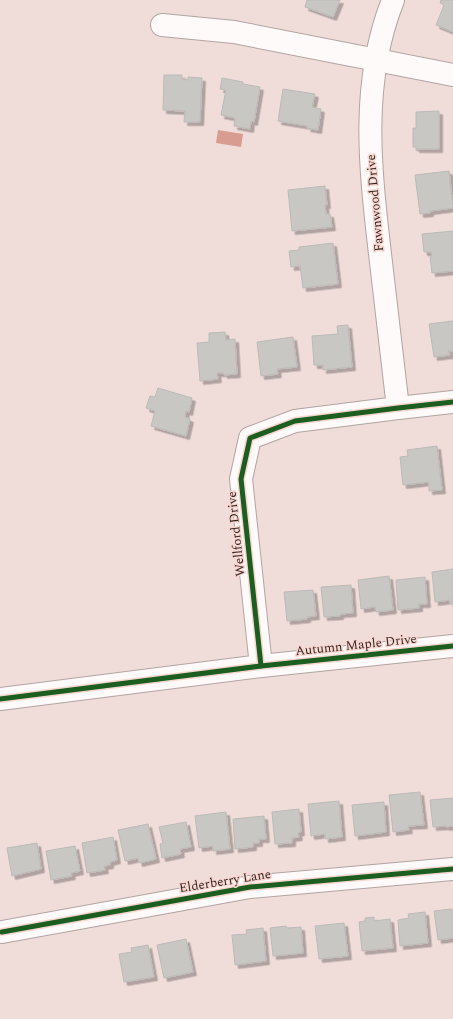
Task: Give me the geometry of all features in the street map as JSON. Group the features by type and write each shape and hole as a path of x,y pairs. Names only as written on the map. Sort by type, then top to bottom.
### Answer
{"street":[{"name":"Fawnwood Drive","path":"393,0 375,59 370,113 371,168 398,408"},
{"path":"162,25 234,32 453,75"},
{"name":"Wellford Drive","path":"261,666 241,479 250,438 294,421 453,402"},
{"name":"Autumn Maple Drive","path":"0,699 261,666 453,646"},
{"name":"Elderberry Lane","path":"2,932 250,887 453,868"}],"shaded area":[{"path":"218,130 243,134 241,147 216,143"}],"building":[{"path":"307,0 340,0 333,17 305,7"},
{"path":"441,0 453,0 453,32 436,25 444,5 440,3"},
{"path":"164,75 182,75 182,79 188,80 188,77 202,78 200,122 184,122 185,111 163,110"},
{"path":"222,78 260,87 254,122 251,121 250,129 234,126 235,118 221,115 226,90 220,89"},
{"path":"283,89 315,94 312,107 321,109 318,130 307,128 308,126 278,121"},
{"path":"439,111 439,149 416,149 416,147 413,147 413,128 416,128 416,112"},
{"path":"449,171 453,208 420,214 415,175"},
{"path":"325,186 327,205 325,205 326,214 330,214 332,227 292,231 288,190"},
{"path":"453,231 453,271 432,273 430,257 432,257 431,252 424,252 422,234"},
{"path":"333,243 338,284 303,288 300,266 291,267 289,251 299,250 299,247"},
{"path":"453,321 453,352 449,350 450,355 434,357 429,324"},
{"path":"348,325 352,367 323,370 323,365 314,365 312,336 338,334 337,326"},
{"path":"225,332 226,340 235,339 237,374 224,375 224,373 217,373 218,379 200,381 197,343 209,342 209,333"},
{"path":"293,337 297,367 277,369 278,374 261,376 257,342"},
{"path":"158,388 192,398 189,412 186,411 185,417 190,419 186,436 151,426 155,411 146,408 150,396 155,397"},
{"path":"437,446 442,490 429,491 429,482 403,485 400,457 408,456 407,450"},
{"path":"453,569 453,604 450,604 450,600 435,602 432,572"},
{"path":"389,576 393,610 376,612 375,607 361,609 358,580"},
{"path":"425,577 427,604 419,604 419,608 398,610 396,580"},
{"path":"351,585 353,613 324,617 321,587"},
{"path":"313,590 316,616 307,617 307,619 287,621 284,592"},
{"path":"420,792 424,825 408,826 409,830 393,832 389,795"},
{"path":"453,798 453,826 433,827 430,800"},
{"path":"339,801 342,837 325,839 325,834 311,836 308,804"},
{"path":"384,802 386,832 355,836 352,805"},
{"path":"299,809 301,832 298,833 299,837 292,838 292,843 275,844 272,812"},
{"path":"226,812 230,849 213,851 213,846 199,848 195,816"},
{"path":"264,816 266,839 259,839 259,843 253,843 253,847 235,849 233,819"},
{"path":"186,822 191,847 180,849 181,854 162,858 160,844 163,843 159,827"},
{"path":"148,824 156,859 139,863 138,858 125,861 118,830"},
{"path":"113,837 117,860 110,862 110,865 104,866 105,870 87,873 82,843"},
{"path":"37,843 41,869 12,876 7,848"},
{"path":"75,846 80,871 71,873 72,876 51,880 46,851"},
{"path":"453,910 453,938 438,940 434,911"},
{"path":"425,912 428,943 400,946 398,920 409,918 408,914"},
{"path":"374,917 374,921 390,919 393,948 362,951 359,922 365,921 365,918"},
{"path":"344,923 348,956 319,959 315,926"},
{"path":"286,926 287,928 301,927 303,953 273,956 270,928"},
{"path":"263,928 266,961 235,965 232,935 247,934 246,930"},
{"path":"186,939 193,972 164,978 157,945"},
{"path":"148,945 154,977 124,982 119,954 132,952 131,948"}],"cycle path":[{"path":"261,666 241,479 250,438 295,421 453,402"},
{"path":"0,699 261,666 453,646"},
{"path":"2,932 250,887 453,869"}]}
